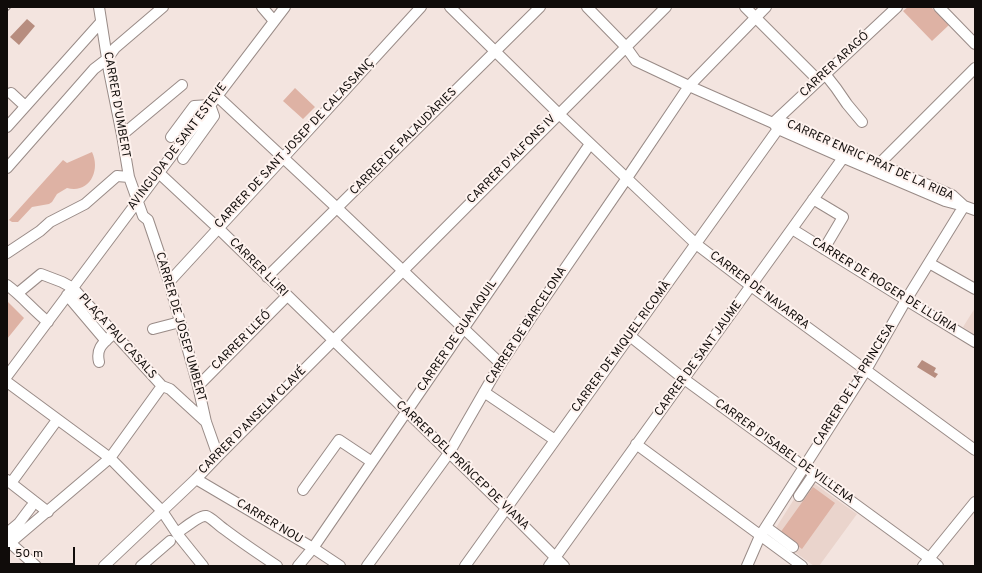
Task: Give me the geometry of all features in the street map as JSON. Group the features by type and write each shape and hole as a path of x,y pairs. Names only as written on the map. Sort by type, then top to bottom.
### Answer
{"street":[{"name":"CARRER D'UMBERT","path":"99,7 108,71 122,135 129,177 137,202"},
{"path":"7,168 94,69 107,59 116,48 163,7"},
{"path":"262,7 274,21"},
{"name":"AVINGUDA DE SANT ESTEVE","path":"7,376 285,7"},
{"name":"CARRER DE SANT JOSEP DE CALASSANÇ","path":"169,282 421,7"},
{"name":"CARRER DE NAVARRA","path":"450,7 590,144 696,244 975,450"},
{"name":"CARRER DE PALAUDÀRIES","path":"267,277 540,7"},
{"name":"CARRER ENRIC PRAT DE LA RIBA","path":"587,7 626,47 636,61 775,126 785,122 846,155 945,201 975,210"},
{"name":"CARRER D'ALFONS IV","path":"401,273 666,7"},
{"path":"745,7 755,18 836,88 862,122"},
{"name":"CARRER DE BARCELONA","path":"367,566 449,453 500,364 530,318 689,86 766,7"},
{"name":"CARRER ARAGÓ","path":"775,126 822,77 897,7"},
{"path":"939,7 975,44"},
{"path":"7,127 101,22"},
{"path":"879,164 975,68"},
{"path":"122,135 182,86"},
{"path":"11,93 25,106"},
{"path":"217,96 337,208 401,273 500,364"},
{"path":"171,137 194,106 210,105 214,116 183,159"},
{"name":"CARRER DE MIQUEL RICOMÀ","path":"465,566 696,244 775,126"},
{"name":"CARRER DE GUAYAQUIL","path":"298,566 313,548 590,144"},
{"name":"CARRER ENRIC PRAT DE LA RIBA","path":"846,155 879,164 952,195 964,206"},
{"name":"CARRER DE SANT JAUME","path":"549,566 846,155"},
{"name":"CARRER LLIRI","path":"159,173 333,340"},
{"path":"7,253 40,231 50,222 85,204 117,176 129,177"},
{"path":"814,199 842,217 824,249"},
{"name":"CARRER DE JOSEP UMBERT","path":"137,202 143,216 148,220 169,282 198,386 198,409 206,422 218,456"},
{"name":"CARRER DE LA PRINCESA","path":"747,566 763,531 866,370 906,300 964,206"},
{"name":"CARRER DE ROGER DE LLÚRIA","path":"792,229 975,342"},
{"path":"929,263 975,289"},
{"name":"CARRER D'ANSELM CLAVÉ","path":"104,566 196,479 401,273"},
{"path":"18,293 41,274 62,282 106,341"},
{"path":"7,285 18,293 48,322"},
{"name":"PLAÇA PAU CASALS","path":"8,539 48,512 110,458 166,388 114,334 70,292"},
{"name":"CARRER LLEÓ","path":"198,386 287,296"},
{"path":"153,329 180,322"},
{"path":"99,362 97,356 100,347 114,334"},
{"name":"CARRER D'ISABEL DE VILLENA","path":"630,336 684,379 814,474 926,562 938,566"},
{"name":"CARRER DEL PRÍNCEP DE VIANA","path":"333,340 564,566"},
{"path":"7,382 110,458 162,511 175,536 203,566"},
{"path":"166,388 198,409"},
{"path":"484,392 555,440"},
{"path":"48,512 9,481 57,420"},
{"path":"302,490 339,440 372,462"},
{"path":"636,444 763,531 793,547"},
{"path":"799,496 814,474"},
{"name":"CARRER NOU","path":"196,479 313,548 340,566"},
{"path":"926,562 975,502"},
{"path":"31,507 18,523 8,539 36,566"},
{"path":"140,566 175,536 203,516 209,517 248,547 277,566"},
{"path":"763,531 802,566"}],"shaded area":[{"path":"908,7 931,7 949,25 932,41 903,11"},
{"path":"27,19 35,26 19,45 10,37"},
{"path":"295,88 315,107 303,119 283,101"},
{"path":"92,152 95,166 94,173 87,184 81,188 67,188 57,194 49,204 32,207 18,222 12,222 9,220 63,160 67,163"},
{"path":"7,301 24,318 7,339"},
{"path":"975,308 975,335 963,327"},
{"path":"922,360 936,368 934,372 938,374 935,378 917,367"},
{"path":"812,482 857,514 819,566 814,566 792,550 774,531 796,496"},
{"path":"813,487 835,503 802,549 780,533"}]}
